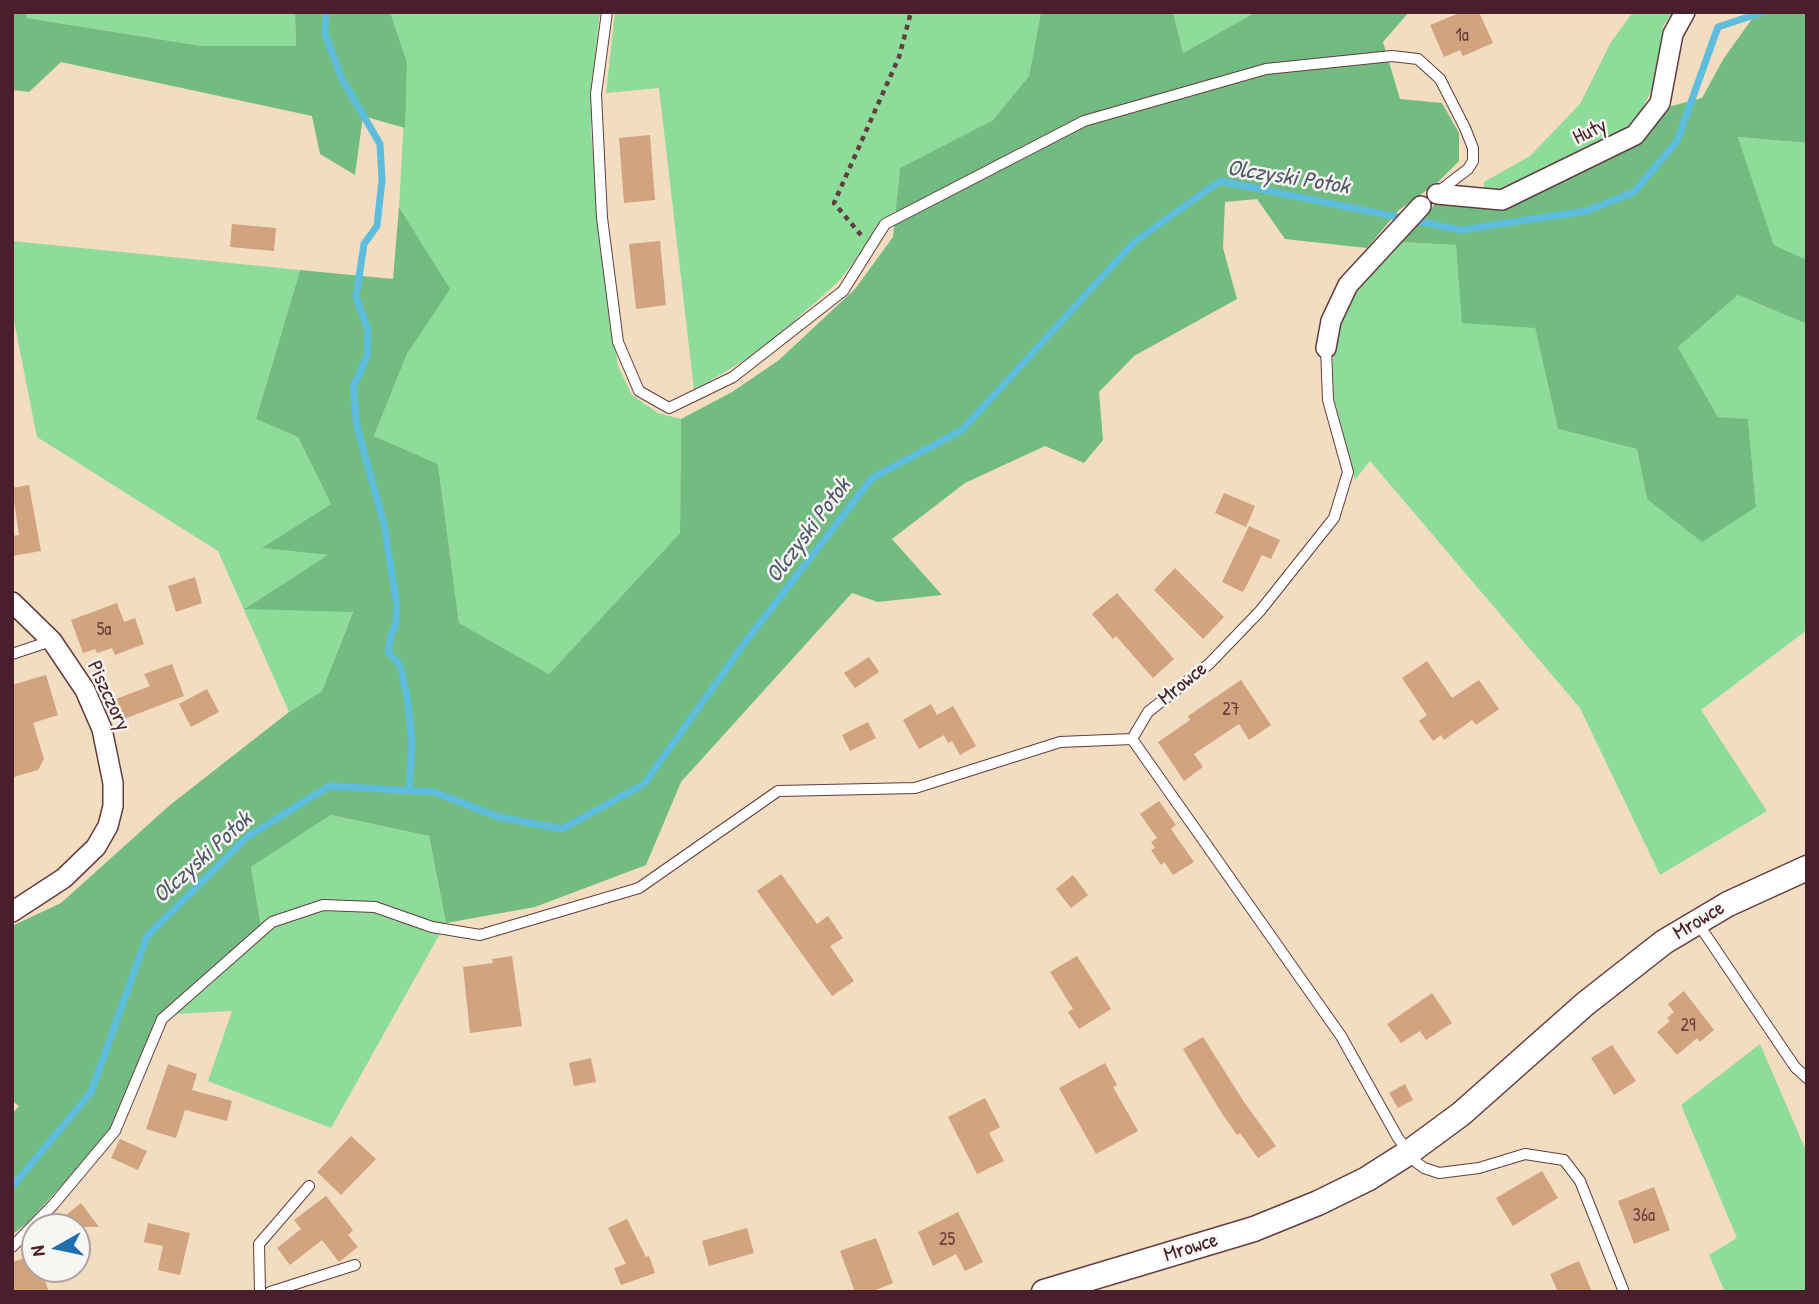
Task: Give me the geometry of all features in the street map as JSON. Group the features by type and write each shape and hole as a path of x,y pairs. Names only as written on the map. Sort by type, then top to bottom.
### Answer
{"street":[{"name":"Huty","path":"1429,200 1502,201 1635,135 1660,103 1673,34 1685,12"},
{"name":"Mrowce","path":"1326,348 1331,321 1348,285 1429,200"},
{"name":"Piszczory","path":"12,602 52,641 85,690 102,729 113,783 113,806 108,826 96,847 64,878 12,912"},
{"name":"Mrowce","path":"1044,1292 1272,1222 1346,1189 1408,1153 1480,1098 1613,981 1650,953 1697,922 1751,892 1807,868"}],"lane":[{"path":"607,12 596,94 602,218 618,342 639,391 669,408 733,377 843,291 885,224 1084,121 1266,69 1392,56 1418,59 1440,79 1473,148 1473,161 1468,169 1429,200"},
{"name":"Mrowce","path":"1132,739 1148,712 1209,664 1260,611 1334,518 1348,472 1328,400 1326,348"},
{"path":"12,654 52,641"},
{"path":"12,1247 115,1131 162,1019 272,922 323,905 375,907 432,927 480,935 639,888 778,791 915,788 1060,742 1132,739 1341,1036 1408,1153 1424,1168 1439,1174 1479,1168 1525,1154 1564,1160 1580,1181 1624,1292"},
{"path":"1697,922 1796,1067 1807,1078"},
{"path":"309,1186 259,1244 261,1291 355,1265"}],"path":[{"path":"871,246 834,203 899,57 911,12"}],"green space":[{"path":"12,12 26,12 27,18 202,46 296,46 295,12 390,12 407,62 405,128 363,116 355,175 320,154 312,116 61,62 29,92 12,90"},
{"path":"26,12 295,12 296,46 202,46 27,18"},
{"path":"390,12 600,12 593,73 591,133 601,246 618,366 632,395 658,413 681,419 680,533 549,674 459,623 438,464 374,436 407,354 449,289 399,207 407,62"},
{"path":"615,12 1041,12 1029,76 993,120 900,168 896,210 837,283 762,350 694,390 659,88 606,93"},
{"path":"1041,12 1173,12 1183,53 1256,12 1409,12 1383,42 1400,99 1442,103 1459,133 1459,161 1437,183 1399,210 1367,248 1285,239 1257,199 1225,202 1223,248 1237,299 1134,356 1099,392 1103,440 1084,463 1045,446 965,483 892,539 942,595 878,602 852,593 681,782 646,865 535,907 446,923 429,836 331,815 251,867 261,927 160,1015 113,1130 36,1213 21,1213 21,1228 12,1235 12,1114 19,1106 12,1101 12,926 61,903 170,805 289,712 322,691 353,612 244,609 328,555 262,548 331,504 298,437 256,419 300,270 393,279 399,207 450,289 407,354 374,436 438,464 459,623 549,674 680,533 681,419 732,392 779,360 855,289 893,237 900,168 993,120 1029,76"},
{"path":"1173,12 1256,12 1183,53"},
{"path":"1633,12 1673,12 1663,26 1654,85 1634,126 1511,190 1483,192 1484,182 1530,156 1580,104 1611,42"},
{"path":"1757,12 1807,12 1807,143 1738,137 1774,245 1807,260 1807,324 1738,295 1678,347 1718,417 1748,419 1756,507 1702,542 1647,499 1637,449 1558,429 1535,328 1462,323 1456,245 1400,242 1437,202 1507,205 1664,108 1702,98 1724,58"},
{"path":"1738,137 1807,143 1807,260 1774,245"},
{"path":"12,241 300,270 256,419 298,437 331,504 264,548 329,555 245,608 353,611 322,691 289,712 218,551 37,437 12,311"},
{"path":"1400,242 1456,245 1535,328 1558,429 1637,449 1647,499 1756,507 1748,420 1718,417 1678,347 1738,295 1807,324 1807,630 1701,710 1767,811 1660,875 1580,708 1370,461 1355,480 1332,391 1334,328 1352,289"},
{"path":"331,815 429,836 446,923 331,1128 208,1081 232,1011 160,1015 261,927 251,867"},
{"path":"1760,1044 1807,1153 1807,1292 1725,1292 1709,1255 1737,1238 1681,1105"}],"building":[{"path":"1462,12 1479,12 1493,43 1463,56 1460,50 1444,57 1430,25"},
{"path":"650,135 655,200 624,203 619,138"},
{"path":"232,224 276,228 274,251 230,247"},
{"path":"660,241 666,305 636,309 629,244"},
{"path":"29,485 41,551 12,556 12,536 19,535 12,488"},
{"path":"1224,493 1255,506 1246,527 1215,513"},
{"path":"1249,526 1280,540 1271,559 1262,555 1243,592 1222,582"},
{"path":"1175,568 1224,617 1203,639 1154,590"},
{"path":"195,577 202,603 176,612 168,586"},
{"path":"1117,593 1174,659 1153,678 1116,636 1113,639 1092,614"},
{"path":"117,603 124,622 135,618 144,644 115,655 112,648 97,653 95,649 83,653 71,620"},
{"path":"869,657 879,672 855,688 844,673"},
{"path":"1427,661 1452,698 1479,680 1499,709 1476,725 1472,720 1444,740 1441,735 1433,741 1419,721 1427,715 1402,678"},
{"path":"172,664 184,696 124,719 116,699 150,686 144,674"},
{"path":"46,675 58,715 33,723 44,759 38,770 14,777 12,685"},
{"path":"1241,680 1271,725 1249,740 1239,724 1194,754 1203,767 1184,781 1158,742 1190,720 1188,716"},
{"path":"207,689 219,712 191,727 179,704"},
{"path":"931,704 937,715 953,706 976,746 960,755 952,741 948,743 944,735 919,749 903,720"},
{"path":"868,722 876,738 850,751 842,735"},
{"path":"1159,801 1176,825 1168,831 1171,829 1194,862 1173,875 1164,862 1161,865 1151,850 1155,848 1151,842 1157,838 1140,814"},
{"path":"781,874 817,924 828,916 843,938 830,946 854,981 832,996 757,891"},
{"path":"1073,875 1088,895 1071,908 1056,889"},
{"path":"512,956 522,1026 470,1033 463,967 493,963 492,959"},
{"path":"1077,956 1111,1009 1079,1029 1068,1012 1073,1009 1050,972"},
{"path":"1684,991 1714,1030 1700,1042 1697,1038 1677,1055 1657,1032 1670,1021 1667,1018 1674,1012 1668,1004"},
{"path":"1432,993 1452,1023 1426,1040 1420,1031 1401,1043 1387,1024"},
{"path":"1203,1037 1244,1102 1276,1146 1258,1158 1221,1112 1183,1049"},
{"path":"1612,1045 1636,1081 1614,1095 1591,1058"},
{"path":"591,1058 596,1082 574,1086 569,1063"},
{"path":"1105,1063 1117,1085 1113,1087 1138,1131 1096,1154 1059,1088"},
{"path":"168,1064 197,1074 192,1090 232,1101 227,1121 185,1110 176,1138 146,1129"},
{"path":"1405,1084 1413,1100 1398,1108 1389,1093"},
{"path":"985,1098 1000,1127 989,1133 1004,1161 977,1174 948,1117"},
{"path":"351,1136 376,1159 341,1195 317,1172"},
{"path":"120,1139 147,1151 138,1170 111,1158"},
{"path":"1542,1171 1558,1198 1513,1226 1496,1198"},
{"path":"1654,1187 1670,1230 1634,1244 1618,1201"},
{"path":"326,1196 353,1230 348,1235 358,1247 339,1262 322,1240 290,1265 277,1248 301,1229 294,1220"},
{"path":"81,1203 88,1213 68,1213"},
{"path":"958,1212 983,1262 965,1271 956,1254 933,1266 918,1232"},
{"path":"91,1216 99,1227 91,1227"},
{"path":"627,1219 646,1257 649,1256 655,1273 621,1285 614,1268 626,1264 608,1228"},
{"path":"148,1223 190,1233 180,1275 158,1270 163,1246 144,1242"},
{"path":"747,1228 754,1253 709,1266 702,1241"},
{"path":"876,1238 893,1283 871,1292 855,1292 840,1251"},
{"path":"21,1259 21,1283 46,1283 49,1292 15,1292 12,1262"},
{"path":"1579,1261 1592,1292 1558,1292 1550,1274"}],"waterway":[{"path":"326,12 325,34 342,79 380,144 382,180 377,226 364,244 356,297 368,330 367,356 353,388 357,427 384,524 397,606 396,624 388,652 400,665 407,696 412,741 409,790"},
{"name":"Olczyski Potok","path":"12,1187 91,1092 147,936 247,837 329,786 434,792 499,817 562,829 644,784 746,641 872,478 962,430 1134,242 1220,181 1461,230 1586,211 1634,192 1677,141 1718,27 1763,12"}]}
